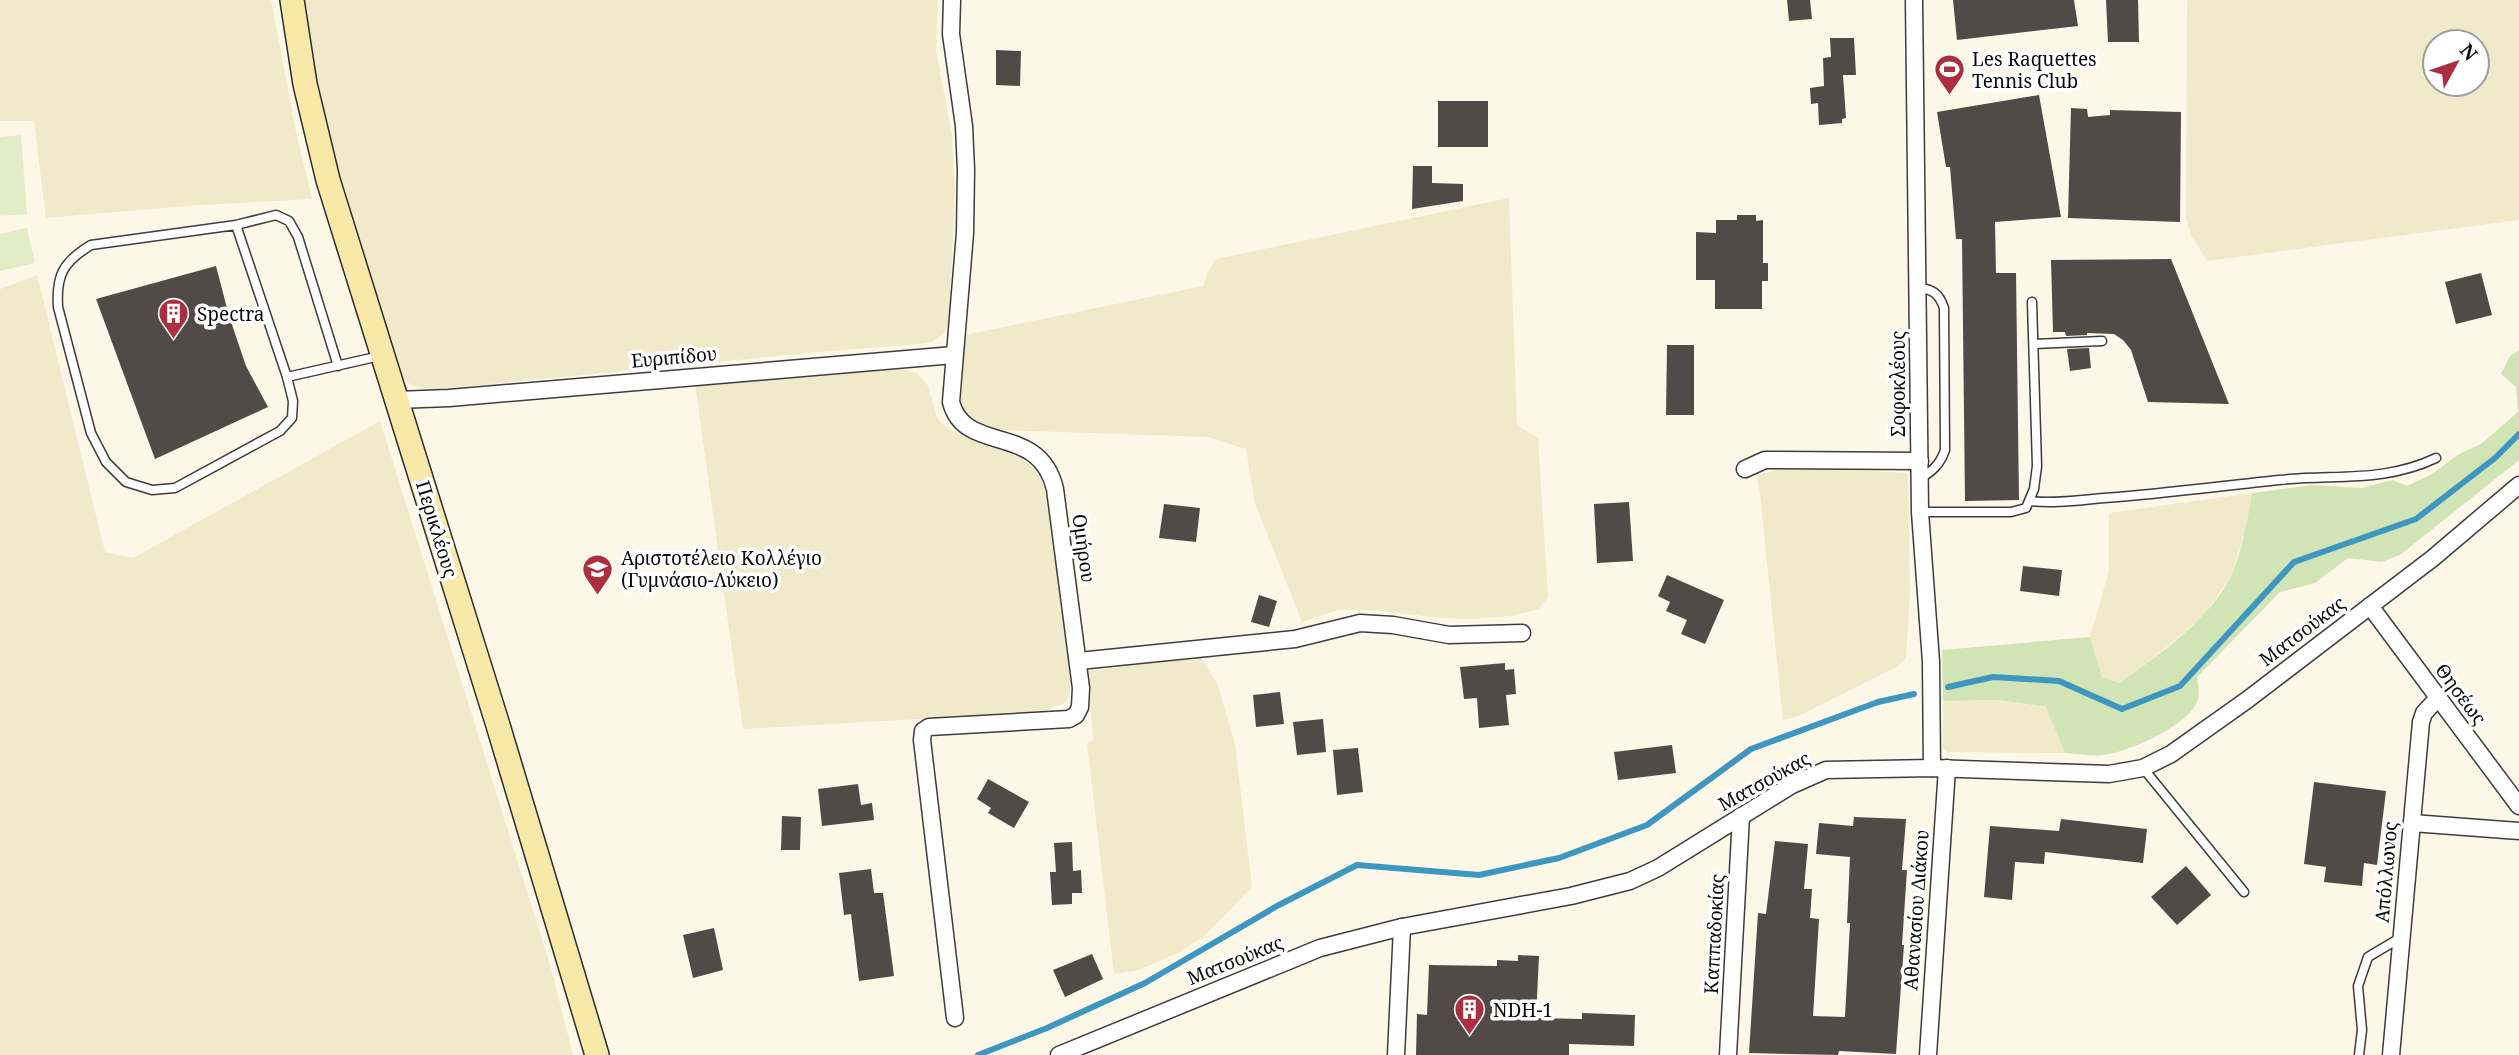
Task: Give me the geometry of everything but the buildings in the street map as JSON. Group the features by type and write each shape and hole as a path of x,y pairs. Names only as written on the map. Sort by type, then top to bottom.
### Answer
{"street":[{"name":"Περικλέους","path":"292,0 305,85 319,146 597,1055"},
{"name":"Ομήρου","path":"952,0 951,34 964,126 966,170 963,265 951,402 961,421 975,431 1025,447 1037,456 1050,472 1055,489 1079,661 1081,701 1073,718 1032,723 929,727 922,734 955,1018"},
{"name":"Σοφοκλέους","path":"1914,0 1920,512 1940,768"},
{"name":"Ευριπίδου","path":"397,400 449,398 954,355"},
{"path":"1745,469 1765,460 1920,461"},
{"name":"Ματσούκας","path":"1059,1055 1320,948 1402,927 1617,886 1658,868 1791,785 1826,770 1940,768 2109,774 2143,768 2171,754 2203,732 2472,527 2519,485"},
{"name":"Θησέως","path":"2370,606 2519,806"},
{"path":"1079,661 1295,639 1360,623 1392,625 1449,635 1522,633"},
{"name":"Απόλλωνος","path":"2391,1055 2421,722 2424,713 2437,699"},
{"name":"Αθανασίου Διάκου","path":"1927,1055 1940,768"},
{"name":"Καππαδοκίας","path":"1728,1055 1741,816"},
{"path":"2412,823 2519,831"},
{"path":"1396,1055 1402,927"}],"lane":[{"path":"236,225 287,377 293,401 292,418 280,431 175,488 152,490 126,482 106,462 91,433 58,307 57,288 63,269 74,255 90,245 236,225 276,215 289,221 298,237 338,366"},
{"path":"1918,286 1934,290 1941,297 1944,308 1945,450 1942,461 1920,479"},
{"path":"1920,512 2011,512 2026,508 2030,501 2037,466 2032,302"},
{"path":"2034,344 2102,341"},
{"path":"287,377 383,356"},
{"path":"2030,501 2127,496 2297,478 2370,477 2413,469 2436,458"},
{"path":"2143,768 2244,892"},
{"path":"2359,1055 2362,1030 2358,986 2368,957 2402,937"}],"shaded area":[{"path":"0,0 271,0 296,132 312,199 46,218 34,121 0,121"},
{"path":"305,0 938,0 936,50 952,135 955,192 949,323 944,333 932,342 918,344 427,390 408,383 403,377 351,215 330,140"},
{"path":"2187,0 2519,0 2519,220 2207,261 2191,235 2186,218"},
{"path":"1509,198 1517,425 1538,438 1548,597 1539,609 1512,616 1471,619 1371,610 1337,610 1302,622 1255,504 1246,449 1208,437 1001,430 971,420 960,405 965,335 1203,286 1216,259"},
{"path":"37,275 105,552 133,558 380,421 551,968 573,1055 0,1055 0,289"},
{"path":"904,369 918,374 928,386 941,423 960,435 1026,460 1040,476 1047,500 1072,677 1069,696 1065,703 1041,712 743,729 695,384"},
{"path":"1790,467 1908,473 1910,592 1906,658 1898,666 1799,716 1783,720 1756,475"},
{"path":"2252,493 2245,533 2230,578 2205,614 2138,671 2119,683 2102,677 2090,637 2109,571 2109,513"},
{"path":"1200,656 1218,685 1235,744 1252,887 1203,937 1180,952 1139,970 1114,974 1087,743 1093,740 1088,671"},
{"path":"1999,700 2048,708 2065,753 1947,752 1943,747 1943,701"}],"green space":[{"path":"21,135 27,214 0,216 0,137"},
{"path":"27,228 35,263 0,271 0,234"},
{"path":"2519,350 2519,460 2400,555 2382,562 2348,558 2315,583 2280,592 2197,677 2198,701 2190,713 2155,737 2127,749 2103,755 2065,753 2046,707 1999,700 1943,701 1942,650 2090,637 2102,677 2119,683 2182,636 2223,591 2239,556 2252,493 2312,485 2361,488 2393,480 2407,486 2432,474 2459,454 2481,444 2518,412 2516,387 2501,374 2510,356"}],"waterway":[{"path":"1948,687 1993,677 2059,681 2122,709 2180,686 2294,562 2416,519 2495,458 2519,434"},
{"path":"978,1055 1047,1028 1145,983 1277,906 1357,865 1479,875 1559,858 1647,825 1751,749 1878,702 1914,694"}],"place":[{"name":"Les Raquettes Tennis Club","path":"1949,97"},
{"name":"Spectra","path":"174,341"},
{"name":"Αριστοτέλειο Κολλέγιο (Γυμνάσιο-Λύκειο)","path":"598,596"},
{"name":"NDH-1","path":"1470,1037"}]}
